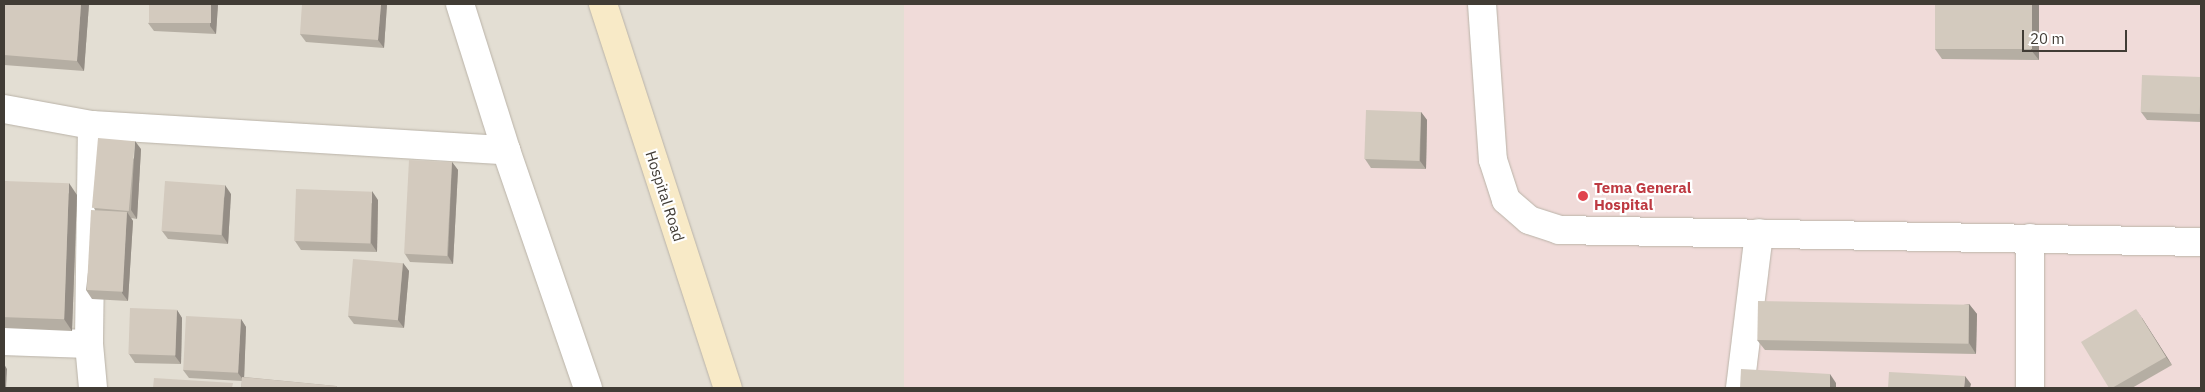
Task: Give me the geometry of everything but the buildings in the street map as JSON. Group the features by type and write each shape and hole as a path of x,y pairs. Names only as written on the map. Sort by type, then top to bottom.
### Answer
{"main road":[{"name":"Hospital Road","path":"603,4 728,388"}],"street":[{"path":"460,4 506,150 588,388"},
{"path":"1482,4 1493,160 1506,200 1529,220 1559,230 2201,242"},
{"path":"4,109 92,126 506,150"},
{"path":"92,126 89,344 93,388"},
{"path":"1740,388 1759,233"},
{"path":"2030,238 2030,388"},
{"path":"4,340 89,344"}],"shaded area":[{"path":"4,4 2201,4 2201,388 4,388"},
{"name":"Tema General Hospital","path":"904,4 2201,4 2201,388 904,388"}],"place":[{"name":"Tema General Hospital","path":"1583,196"}]}
